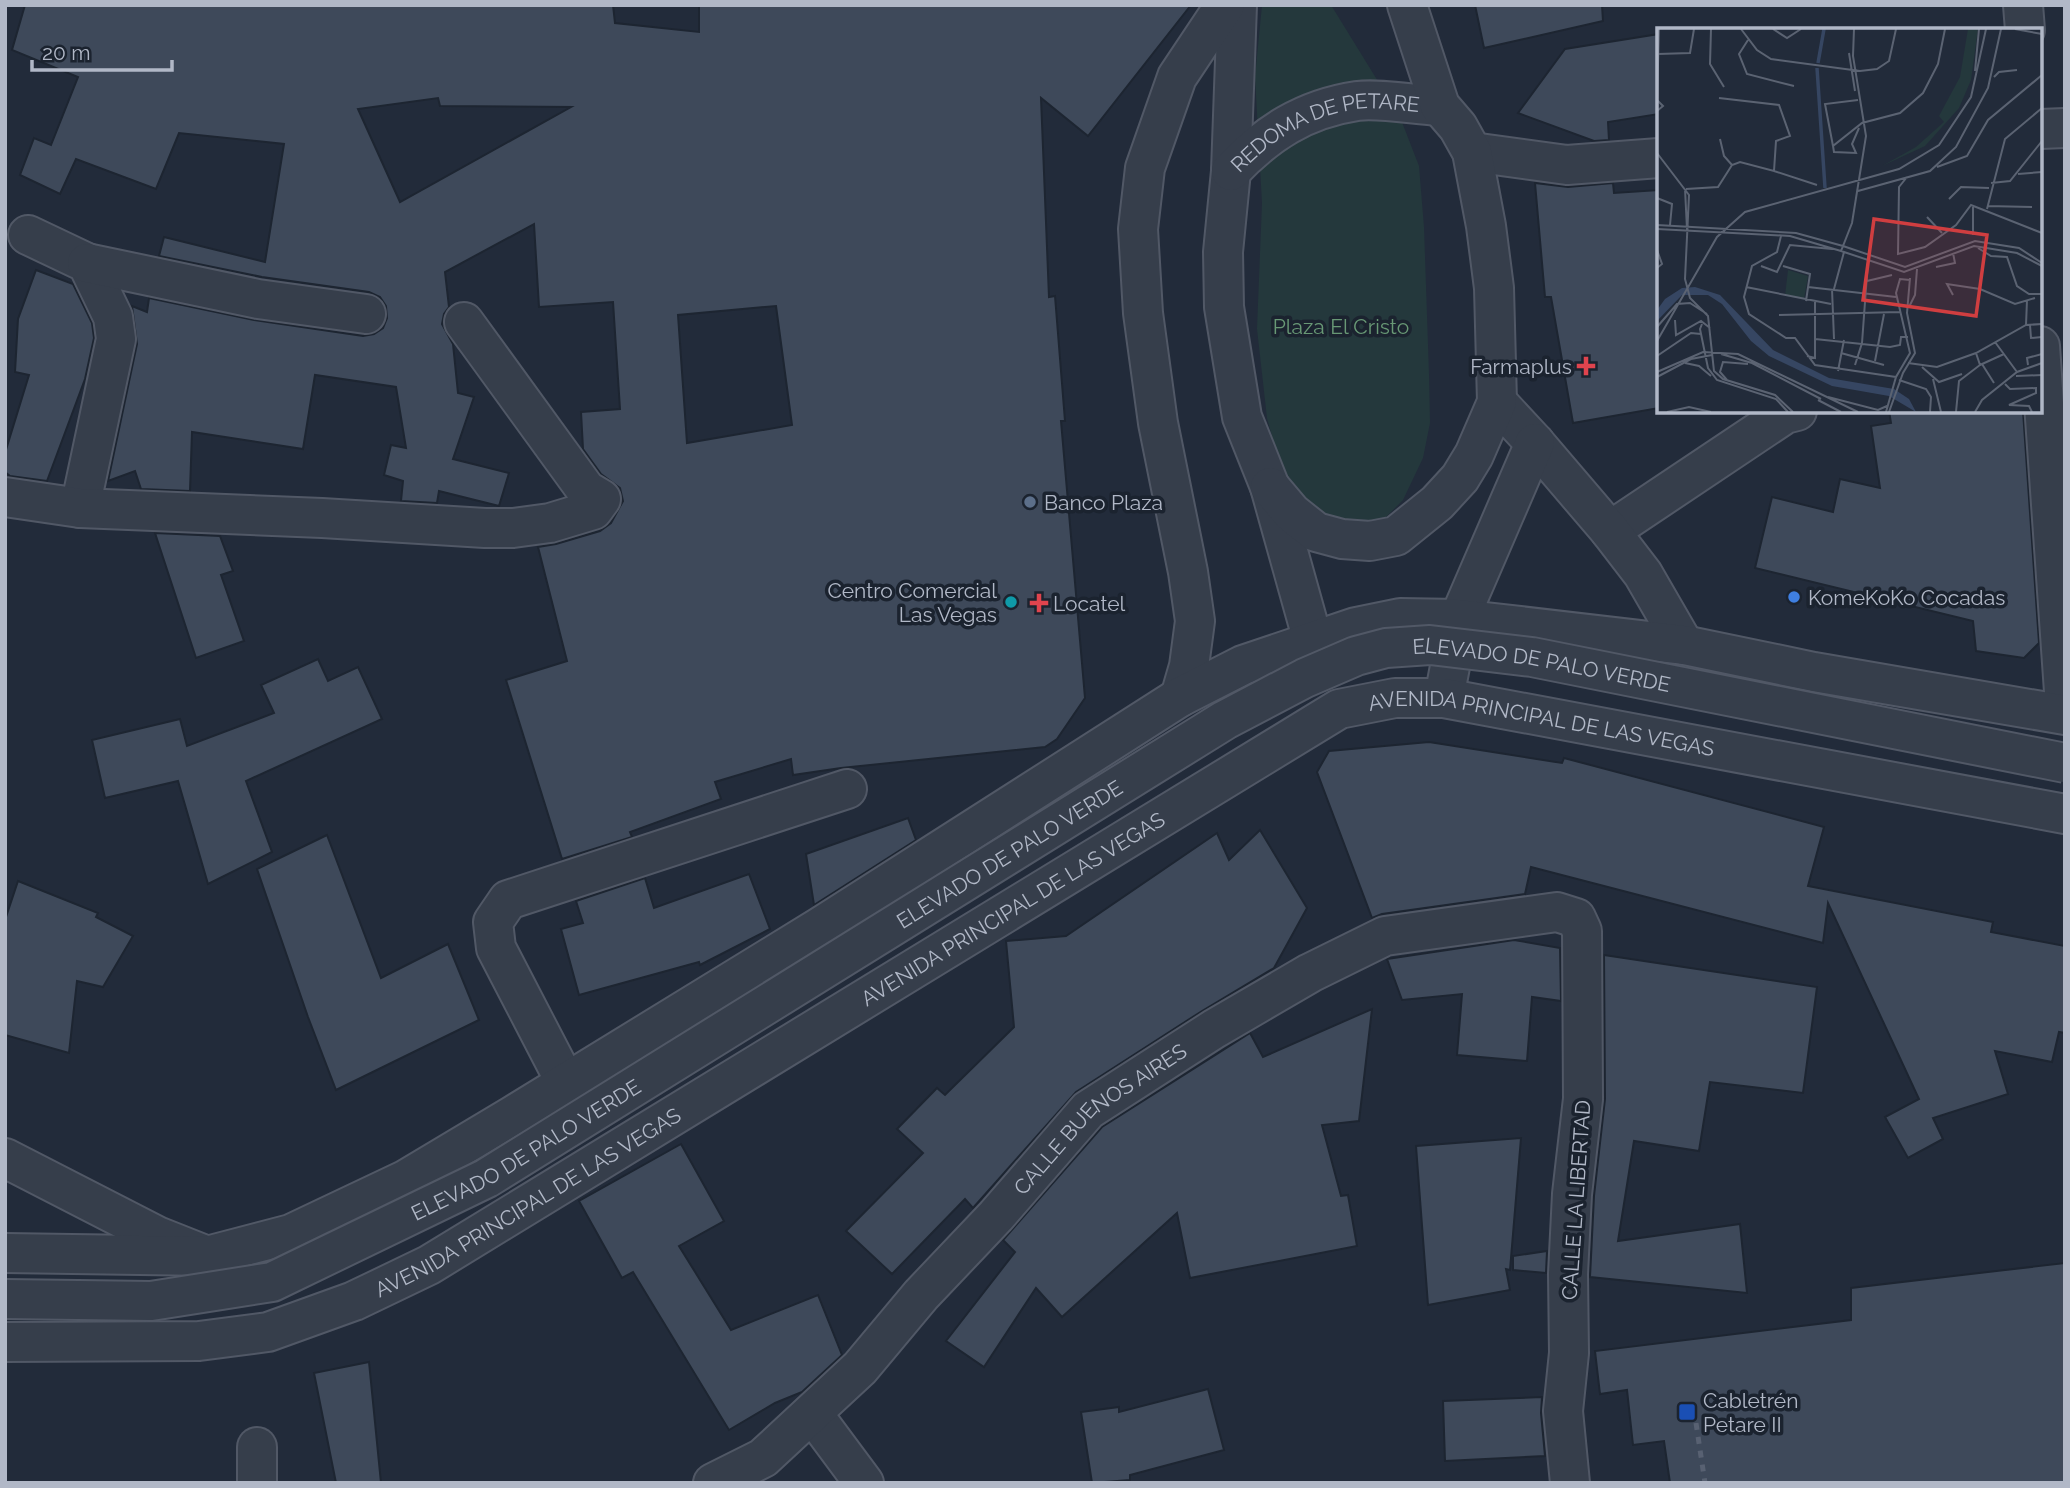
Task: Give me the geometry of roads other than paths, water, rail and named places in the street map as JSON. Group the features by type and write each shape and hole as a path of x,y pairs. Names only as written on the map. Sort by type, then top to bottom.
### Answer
{"street":[{"path":"1180,697 1189,666 1195,621 1188,572 1158,424 1143,313 1138,229 1145,168 1177,77 1225,5"},
{"path":"1231,171 1237,5"},
{"path":"1408,5 1440,106"},
{"path":"2023,5 2025,28"},
{"name":"REDOMA DE PETARE","path":"1270,487 1292,513 1316,532 1351,540 1370,541 1396,536 1429,510 1460,478 1474,455 1497,402 1494,288 1472,152 1458,127 1440,106 1359,101 1299,117 1265,138 1231,171 1223,252 1224,307 1242,417 1270,487 1313,642 1339,709"},
{"path":"2042,129 2065,128"},
{"path":"1472,152 1567,165 1657,158"},
{"path":"29,235 87,263 258,299 366,314"},
{"path":"80,508 116,339 113,317 87,263"},
{"path":"5,497 80,508 323,517 485,528 513,528 550,523 593,510 601,499 586,490 464,322"},
{"path":"2042,370 2065,706"},
{"path":"1497,402 1535,443 1643,574 1684,645"},
{"path":"1609,531 1789,413"},
{"path":"1444,698 1459,619 1535,443"},
{"path":"5,1253 207,1256 291,1234 405,1180 566,1083 820,927 1180,697 1243,664 1356,627 1400,618 1459,619 1684,645 1814,672 2065,715"},
{"name":"ELEVADO DE PALO VERDE","path":"5,1299 151,1301 272,1282 487,1178 1225,720 1305,678 1356,656 1386,648 1430,645 1532,657 2065,763"},
{"name":"AVENIDA PRINCIPAL DE LAS VEGAS","path":"5,1342 199,1341 268,1332 354,1301 417,1271 1339,709 1395,698 1444,698 2065,814"},
{"path":"566,1083 496,948 493,922 508,900 847,789"},
{"name":"CALLE BUENOS AIRES","path":"713,1483 763,1458 860,1368 921,1295 996,1216 1088,1110 1214,1029 1310,974 1385,936 1557,912 1576,918"},
{"name":"CALLE LA LIBERTAD","path":"1570,1483 1563,1410 1569,1353 1568,1273 1572,1194 1583,1099 1582,931 1576,918"},
{"path":"5,1158 157,1236 207,1256"},
{"path":"812,1413 864,1483"}],"railway":[{"path":"1696,1423 1705,1483"}],"place":[{"name":"Farmaplus","path":"1586,366"},
{"name":"Banco Plaza","path":"1030,502"},
{"name":"KomeKoKo Cocadas","path":"1794,597"},
{"name":"Centro Comercial Las Vegas","path":"1011,602"},
{"name":"Locatel","path":"1039,603"},
{"name":"Cabletrén Petare II","path":"1687,1412"}],"park label":[{"name":"Plaza El Cristo","path":"1341,326"}]}
